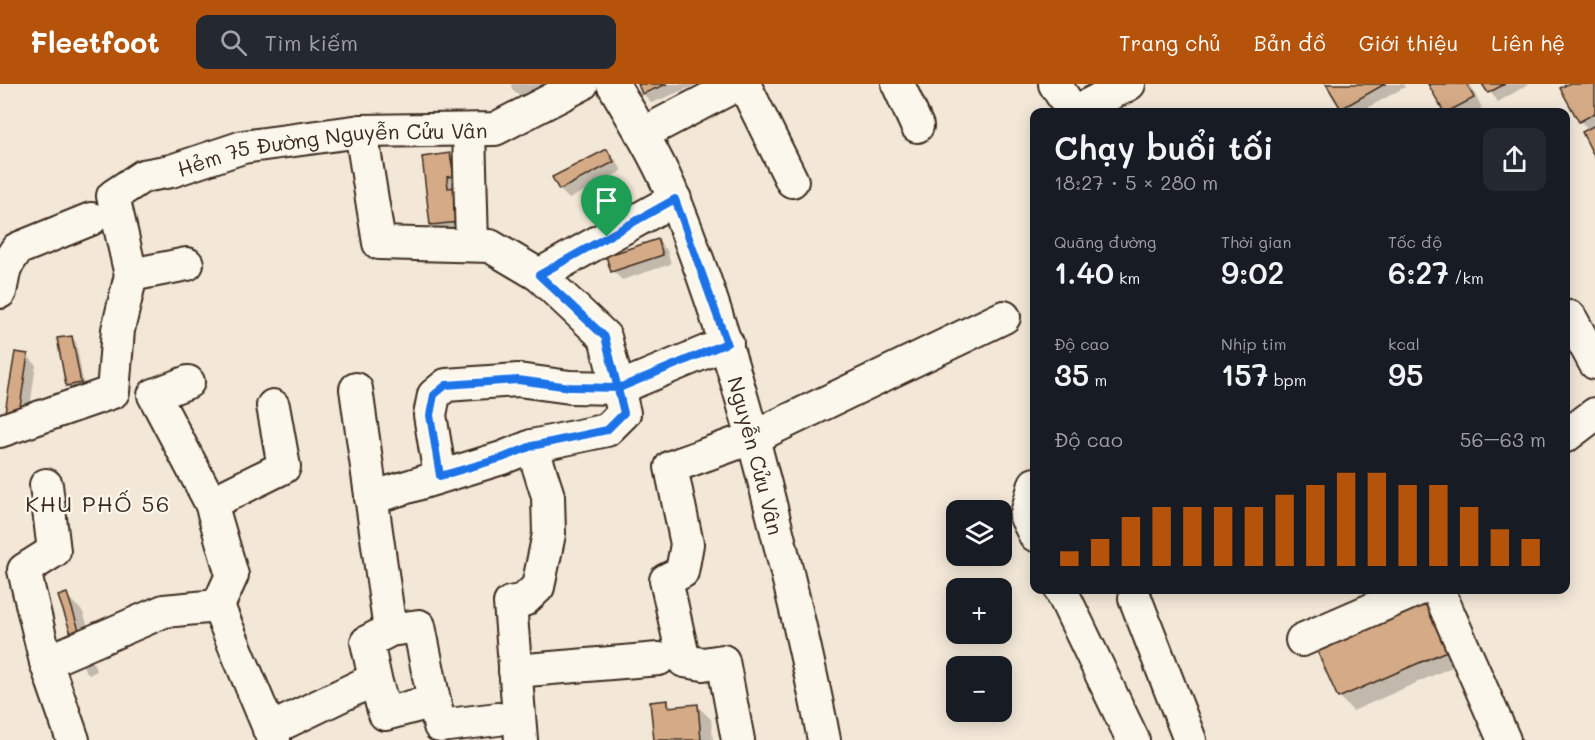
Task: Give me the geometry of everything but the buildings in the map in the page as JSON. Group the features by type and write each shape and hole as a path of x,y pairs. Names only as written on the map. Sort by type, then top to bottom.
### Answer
{"street":[{"name":"Hẻm 75 Đường Nguyễn Cửu Vân","path":"131,275 113,196 143,176 171,171 243,147 361,131 495,129 582,84"},
{"name":"Nguyễn Cửu Vân","path":"613,84 675,199 727,343 754,437 812,672 824,740"},
{"path":"642,134 738,84"},
{"path":"744,84 792,181"},
{"path":"898,84 917,126"},
{"path":"1055,84 1071,108"},
{"path":"1082,108 1129,84"},
{"path":"469,130 472,245"},
{"path":"361,131 378,243 490,246 539,275 605,337 624,413 607,430 532,446 502,458 371,498"},
{"path":"539,275 675,199"},
{"path":"0,292 5,267 17,249 91,219"},
{"path":"0,431 112,392 118,330 131,275 187,264"},
{"path":"738,740 723,661 703,664 684,661 666,580 682,572 687,544 671,467 754,437 1004,317"},
{"path":"1570,317 1595,363"},
{"path":"440,476 430,415 434,395 446,385 518,380 570,387 619,388 727,343"},
{"path":"188,382 154,395 211,503 232,575 218,606 272,735 375,679"},
{"path":"356,389 390,630"},
{"path":"211,503 284,467 273,406"},
{"path":"1570,433 1595,414"},
{"path":"521,740 510,603 524,600 538,587 549,534 548,496 532,446"},
{"path":"46,485 54,551 24,570 46,662 73,740"},
{"path":"1030,502 1026,517 1030,525"},
{"path":"1063,594 1133,740"},
{"path":"1302,640 1408,594"},
{"path":"1440,594 1504,740"},
{"path":"1135,598 1190,740"},
{"path":"46,662 164,611 218,606"},
{"path":"434,701 385,714 367,642 390,630 418,626 440,726 498,719"},
{"path":"516,671 659,659"}],"district":[{"name":"KHU PHỐ 56","path":"98,503"}],"route":[{"path":"607,237 539,275 605,337 619,388 624,413 607,430 532,446 502,458 440,476 430,415 434,395 446,385 518,380 570,387 619,388 727,343 675,199 607,237"}]}
